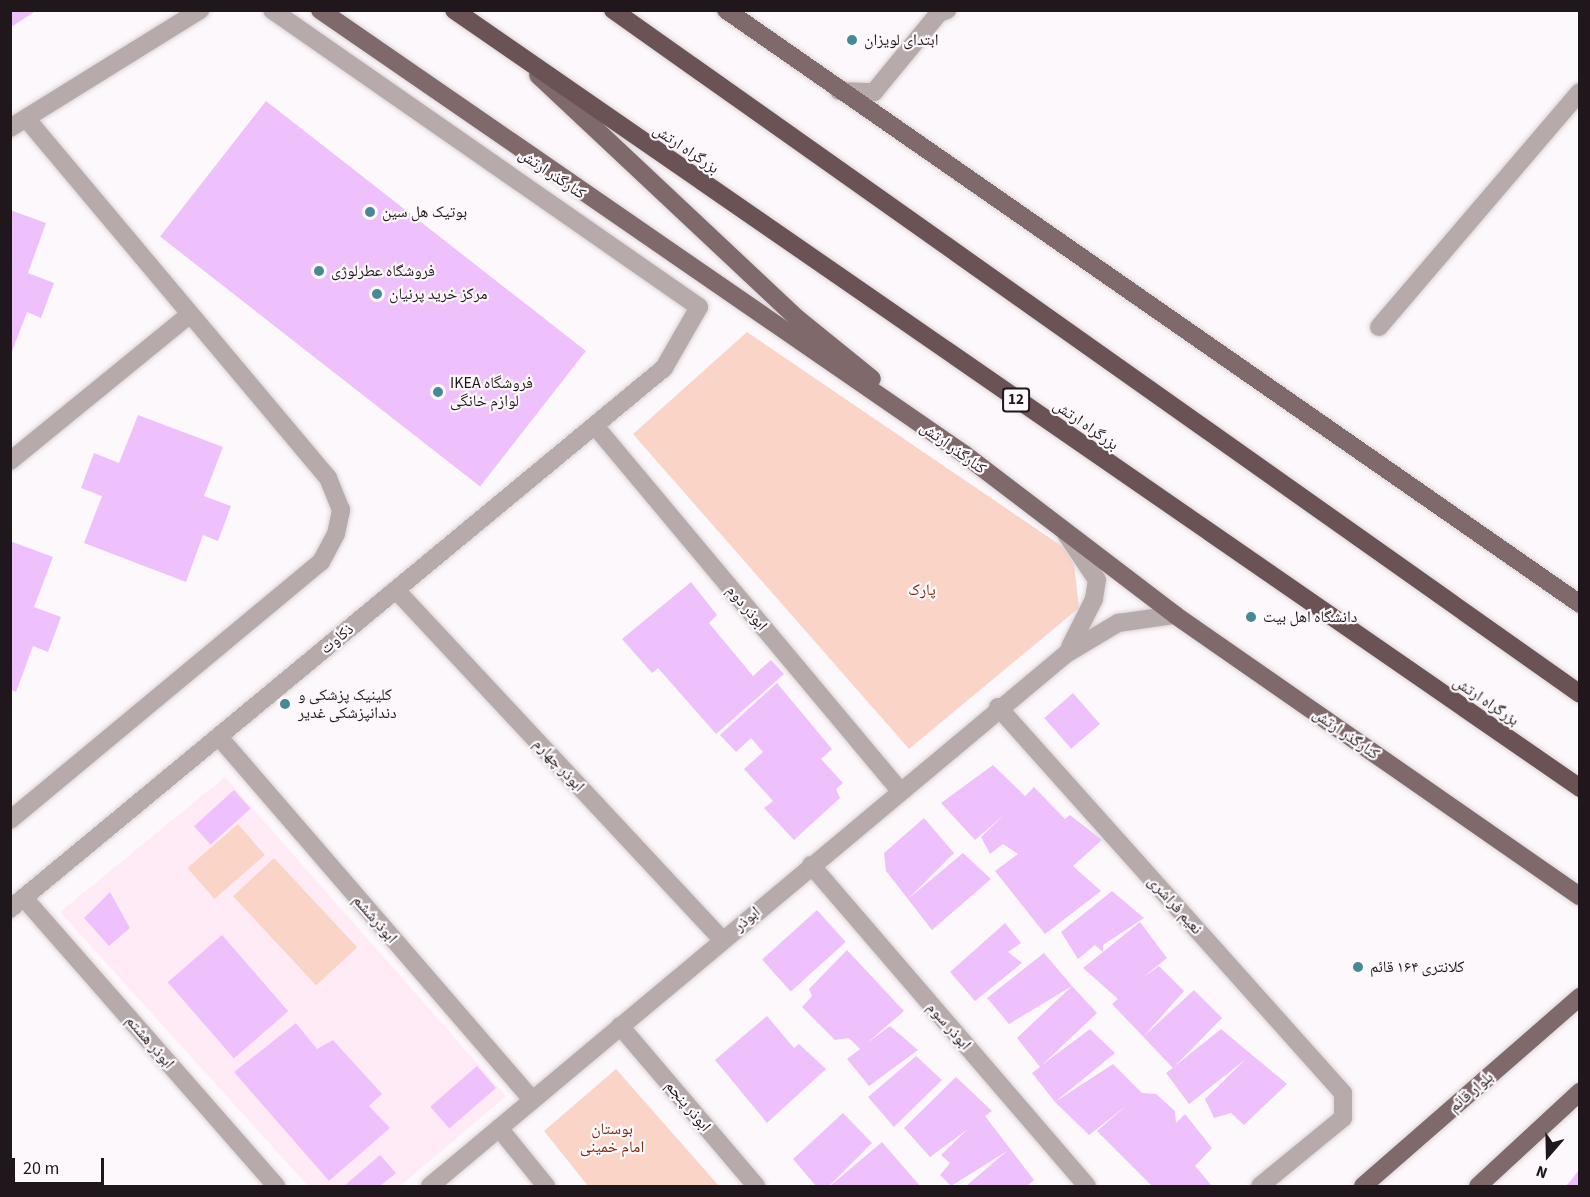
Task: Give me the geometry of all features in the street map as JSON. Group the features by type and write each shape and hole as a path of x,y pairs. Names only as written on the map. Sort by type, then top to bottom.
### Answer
{"highway":[{"name":"بزرگراه ارتش","path":"454,10 530,68 1580,788"},
{"path":"613,10 1580,694"}],"main road":[{"name":"کنارگذر ارتش","path":"320,10 964,454 1175,615 1580,896"},
{"path":"726,10 839,91 1580,604"},
{"path":"530,68 798,319 964,454"},
{"name":"بلوار قائم","path":"1363,1186 1580,997"},
{"path":"1478,1186 1580,1092"}],"street":[{"path":"10,128 200,10"},
{"name":"ذکاوت","path":"17,904 664,368 699,308 272,10"},
{"path":"839,91 874,92 939,13 947,10"},
{"path":"1379,327 1580,92"},
{"path":"10,820 321,562 336,534 341,510 328,478 27,119"},
{"path":"10,461 190,314"},
{"name":"ابوذر دوم","path":"596,426 899,790"},
{"path":"1066,533 1097,580 1094,599 1066,654"},
{"name":"ابوذر چهارم","path":"396,590 722,939"},
{"name":"ابوذر","path":"430,1186 998,707 1066,654 1118,623 1175,615"},
{"name":"نعیم فراشری","path":"998,707 1343,1093 1347,1106 1343,1118 1260,1186"},
{"name":"ابوذرششم","path":"219,737 532,1100"},
{"name":"ابوذر سوم","path":"811,865 1087,1186"},
{"name":"ابوذر هشتم","path":"17,904 276,1186"},
{"name":"ابوذر پنجم","path":"620,1026 756,1186"},
{"path":"499,1128 546,1186"}],"shaded area":[{"path":"225,777 506,1096 400,1186 308,1186 60,912"}],"green space":[{"name":"پارک","path":"747,332 1063,547 1074,564 1079,608 909,749 633,434"},
{"path":"238,824 265,855 214,899 187,868"},
{"path":"274,858 357,947 316,985 233,896"},
{"name":"بوستان امام خمینی","path":"616,1069 719,1186 588,1186 544,1131"}],"building":[{"path":"10,10 37,10 10,28"},
{"name":"مرکز خرید پرنیان","path":"266,101 586,351 480,486 160,237"},
{"path":"10,210 46,223 28,273 54,283 41,318 27,312 11,354"},
{"path":"138,415 223,447 204,496 231,506 218,541 203,535 186,582 84,543 102,496 81,488 94,453 119,463"},
{"path":"10,541 53,557 34,607 61,617 48,652 33,646 16,692 10,689"},
{"path":"691,582 717,615 709,623 753,676 771,660 784,674 716,734 658,668 652,673 622,639"},
{"path":"777,683 832,749 821,759 843,783 836,789 840,798 794,840 764,808 773,801 744,769 763,752 751,738 736,752 720,735"},
{"path":"1073,693 1100,724 1071,749 1044,718"},
{"path":"993,765 1025,796 1034,787 1065,819 1070,815 1102,840 1073,866 1101,891 1045,934 995,871 1018,854 1003,844 990,854 981,837 1004,815 975,840 941,803"},
{"path":"234,790 251,809 211,845 194,826"},
{"path":"924,818 954,853 908,899 963,853 991,879 932,930 886,871 884,853"},
{"path":"1112,891 1144,918 1103,945 1103,952 1095,945 1078,959 1061,932"},
{"path":"110,892 130,928 109,946 84,918"},
{"path":"817,910 846,942 791,991 762,960"},
{"path":"1140,922 1167,958 1141,979 1159,966 1184,991 1144,1036 1194,990 1222,1018 1175,1066 1221,1029 1287,1084 1244,1125 1231,1113 1214,1118 1205,1099 1246,1059 1189,1104 1166,1073 1173,1068 1112,1004 1118,999 1083,968"},
{"path":"1005,923 1021,943 1008,952 1022,963 975,1001 950,972"},
{"path":"222,935 288,1011 234,1058 168,982"},
{"path":"847,950 904,1011 867,1043 890,1026 918,1050 869,1086 847,1059 860,1049 849,1038 835,1040 802,1007 812,996 809,989"},
{"path":"1044,953 1072,986 1009,1024 987,998"},
{"path":"1072,986 1097,1013 1042,1065 1090,1029 1115,1053 1055,1102 1032,1073 1040,1067 1017,1038"},
{"path":"767,1016 794,1048 799,1044 826,1069 767,1123 715,1060"},
{"path":"296,1023 317,1049 333,1040 382,1094 369,1106 390,1128 329,1181 234,1072"},
{"path":"916,1056 942,1080 894,1127 868,1097"},
{"path":"1113,1064 1142,1093 1156,1094 1175,1111 1176,1123 1185,1114 1212,1148 1195,1166 1212,1186 1152,1186 1097,1131 1126,1106 1089,1135 1055,1102"},
{"path":"477,1066 496,1088 449,1129 430,1107"},
{"path":"956,1077 992,1111 985,1116 1034,1180 1027,1186 966,1186 1007,1151 951,1186 940,1175 950,1163 941,1155 968,1129 930,1157 904,1128"},
{"path":"843,1113 872,1143 829,1186 816,1186 793,1159"},
{"path":"882,1142 920,1186 830,1186"},
{"path":"380,1155 396,1173 380,1186 344,1186"},
{"path":"1580,1169 1580,1186 1566,1186"}],"place":[{"name":"ابتدای لویزان","path":"852,40"},
{"name":"بوتیک هل سین","path":"370,212"},
{"name":"فروشگاه عطرلوژی","path":"319,271"},
{"name":"مرکز خرید پرنیان","path":"377,294"},
{"name":"IKEA فروشگاه لوازم خانگی","path":"438,392"},
{"name":"دانشگاه اهل بیت","path":"1251,617"},
{"name":"کلینیک پزشکی و دندانپزشکی غدیر","path":"285,704"},
{"name":"کلانتری ۱۶۴ قائم","path":"1358,967"}]}
